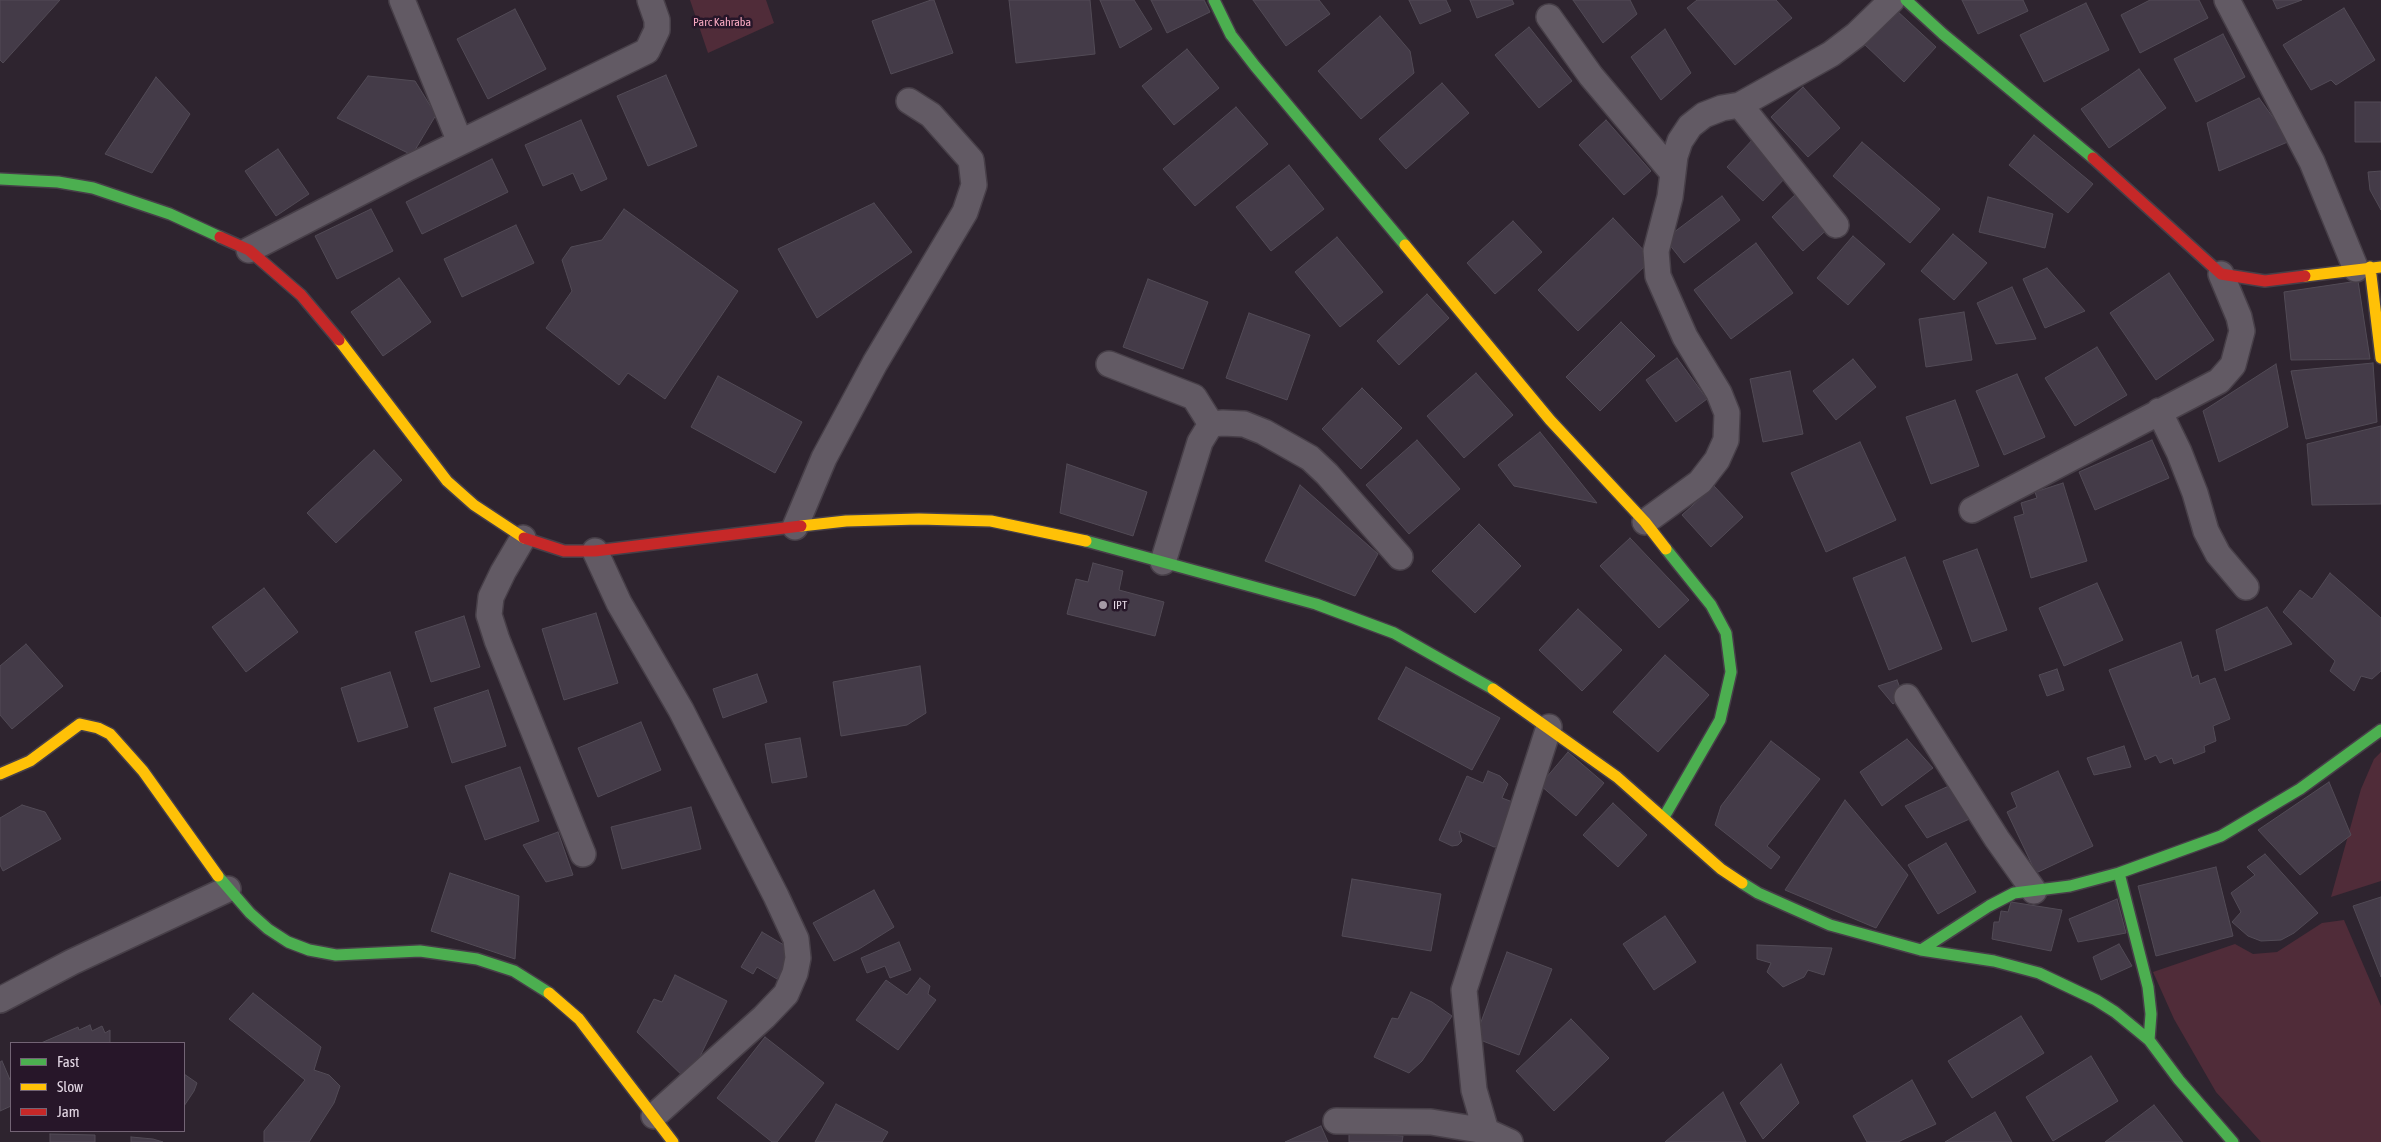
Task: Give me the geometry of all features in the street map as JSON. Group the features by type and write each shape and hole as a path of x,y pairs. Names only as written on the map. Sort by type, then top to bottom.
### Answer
{"street":[{"path":"402,0 460,142"},
{"path":"249,250 460,142 646,50 657,30 657,20 650,0"},
{"path":"1214,0 1231,34 1255,66 1550,420 1644,522 1711,605 1726,632 1731,672 1720,720 1664,817"},
{"path":"1644,522 1700,482 1718,460 1726,440 1727,414 1719,393 1685,337 1658,276 1656,251 1670,197 1672,172 1680,141 1690,126 1704,116 1722,108 1740,105 1831,54 1856,35 1892,0"},
{"path":"1906,0 1950,40 2093,158 2221,274 2239,317 2242,331 2233,365 2227,373 2210,387 2158,411 1972,510"},
{"path":"2227,0 2312,162 2329,200 2369,268 2381,358"},
{"path":"1549,17 1592,76 1672,172"},
{"path":"795,527 824,458 875,363 965,212 974,185 971,160 932,115 909,101"},
{"path":"1740,105 1836,225"},
{"path":"0,179 58,182 92,188 170,214 249,250 301,295 355,358 447,481 474,505 523,538 564,551 595,551 846,521 919,519 991,521 1059,534 1316,604 1394,633 1479,680 1549,727 1617,777 1721,868 1758,893 1830,925 1921,950 1994,961 2039,973 2096,1000 2115,1012 2149,1040 2179,1080 2234,1142"},
{"path":"2221,274 2265,281 2294,279 2369,268"},
{"path":"1109,364 1194,397 1211,424"},
{"path":"2158,411 2179,452 2195,493 2206,531 2218,554 2246,587"},
{"path":"1164,562 1200,442 1211,424"},
{"path":"1211,424 1244,424 1283,442 1310,458 1327,474 1400,557"},
{"path":"523,538 503,572 492,597 489,615 496,640 583,854"},
{"path":"595,551 619,603 681,710 776,896 796,939 798,958 795,973 786,994 764,1017 654,1116"},
{"path":"1907,697 1997,839 2034,891"},
{"path":"0,774 30,760 80,724 98,728 110,734 143,772 228,889 268,929 288,942 309,950 336,955 420,951 477,959 514,971 551,994 579,1019 673,1142"},
{"path":"1486,1131 1474,1090 1464,990 1549,727"},
{"path":"1921,950 1989,906 2014,893 2070,886 2120,873 2221,836 2300,789 2381,730"},
{"path":"2120,873 2148,987 2151,1014 2149,1040"},
{"path":"0,1000 72,962 228,889"},
{"path":"1336,1121 1432,1122 1486,1131 1510,1142"}],"green space":[{"name":"Parc Kahraba","path":"690,0 766,0 774,23 708,53"},
{"path":"2381,752 2381,881 2331,897 2361,789 2374,759"},
{"path":"2344,920 2381,1006 2381,1142 2261,1142 2216,1092 2174,1019 2153,972 2235,944 2253,954 2277,952 2322,923"}],"building":[{"path":"0,0 60,0 3,63 0,60"},
{"path":"934,0 953,53 891,74 872,21"},
{"path":"1009,0 1090,0 1095,54 1016,63"},
{"path":"1100,0 1134,0 1152,29 1120,48"},
{"path":"1151,0 1204,0 1210,12 1167,33"},
{"path":"1253,0 1319,0 1330,14 1286,46"},
{"path":"1409,0 1446,0 1451,11 1420,24"},
{"path":"1470,0 1512,0 1514,4 1477,18"},
{"path":"1573,0 1630,0 1637,14 1603,43"},
{"path":"1697,0 1776,0 1792,18 1735,65 1687,8"},
{"path":"1962,0 2023,0 2028,11 1978,34"},
{"path":"2150,0 2199,0 2208,18 2140,53 2121,15"},
{"path":"2273,0 2302,0 2277,9"},
{"path":"2086,3 2109,50 2044,82 2020,35"},
{"path":"2344,8 2375,60 2336,85 2331,80 2311,90 2283,45"},
{"path":"515,9 546,69 488,99 457,39"},
{"path":"1895,9 1936,47 1904,82 1863,43"},
{"path":"1380,16 1410,51 1414,73 1361,119 1318,71"},
{"path":"1529,27 1572,81 1539,108 1495,55"},
{"path":"1665,29 1691,73 1661,100 1631,57"},
{"path":"2223,34 2245,77 2196,102 2174,59"},
{"path":"1187,49 1219,88 1174,125 1142,86"},
{"path":"2139,69 2166,108 2109,148 2081,109"},
{"path":"666,75 697,146 648,166 617,96"},
{"path":"368,76 415,81 436,115 412,155 337,118"},
{"path":"156,77 190,114 152,173 105,154"},
{"path":"1442,83 1469,113 1406,169 1379,139"},
{"path":"1803,87 1840,128 1808,157 1771,117"},
{"path":"2259,98 2290,141 2219,171 2207,123"},
{"path":"2355,102 2381,102 2381,142 2355,142"},
{"path":"1236,107 1268,144 1195,206 1163,169"},
{"path":"581,120 607,179 581,191 573,173 543,186 525,145"},
{"path":"1606,120 1651,171 1624,195 1579,145"},
{"path":"2034,135 2093,184 2068,213 2009,165"},
{"path":"1755,137 1791,172 1763,201 1727,167"},
{"path":"1862,142 1940,209 1910,243 1833,176"},
{"path":"278,149 309,194 276,216 245,171"},
{"path":"492,159 508,192 422,234 406,202"},
{"path":"1289,165 1324,209 1271,251 1236,207"},
{"path":"2381,171 2381,210 2370,190 2368,172"},
{"path":"1799,191 1831,226 1803,251 1772,217"},
{"path":"1722,196 1740,220 1684,263 1665,239"},
{"path":"1988,197 2053,214 2045,248 1979,232"},
{"path":"874,203 912,252 817,318 778,249"},
{"path":"371,209 393,251 337,279 315,236"},
{"path":"624,209 738,291 665,399 628,373 619,385 546,328 572,291 562,260 571,247 602,240"},
{"path":"1613,218 1652,259 1578,331 1538,290"},
{"path":"1513,221 1542,252 1495,294 1467,263"},
{"path":"516,225 534,263 462,297 444,259"},
{"path":"1953,234 1987,263 1954,300 1921,271"},
{"path":"1853,236 1885,264 1848,305 1817,278"},
{"path":"1337,237 1383,292 1340,327 1295,272"},
{"path":"1756,243 1793,293 1731,339 1694,290"},
{"path":"2047,268 2085,311 2045,328 2023,279"},
{"path":"2169,273 2214,340 2156,380 2110,313"},
{"path":"399,278 431,322 383,356 351,312"},
{"path":"1148,279 1208,302 1183,369 1123,347"},
{"path":"2358,281 2370,359 2291,360 2284,292"},
{"path":"2012,287 2036,339 1996,344 1977,303"},
{"path":"1427,294 1449,318 1399,365 1377,341"},
{"path":"1964,312 1972,360 1926,367 1919,319"},
{"path":"1249,313 1310,335 1287,400 1226,378"},
{"path":"1621,322 1655,356 1600,411 1566,377"},
{"path":"2097,347 2127,395 2075,426 2045,378"},
{"path":"1677,358 1707,399 1676,422 1646,380"},
{"path":"1853,359 1876,387 1836,420 1813,391"},
{"path":"2373,363 2377,422 2306,439 2291,371"},
{"path":"2276,364 2288,427 2219,462 2203,411"},
{"path":"1790,371 1803,434 1763,442 1750,379"},
{"path":"1476,373 1513,415 1464,458 1427,416"},
{"path":"2017,374 2045,437 2004,455 1976,391"},
{"path":"718,376 802,422 775,473 691,427"},
{"path":"1362,388 1402,428 1361,469 1322,429"},
{"path":"1955,400 1979,466 1931,484 1906,417"},
{"path":"2381,426 2381,504 2312,505 2307,444"},
{"path":"1540,432 1597,503 1514,486 1498,465"},
{"path":"1417,440 1460,489 1409,534 1366,485"},
{"path":"2152,440 2169,478 2095,510 2079,472"},
{"path":"1860,442 1896,520 1826,552 1791,473"},
{"path":"374,450 402,480 336,543 307,513"},
{"path":"1067,464 1147,492 1133,536 1060,513"},
{"path":"2063,483 2087,561 2031,578 2014,517 2024,514 2021,503 2037,498 2035,492"},
{"path":"1300,485 1378,554 1355,596 1265,561"},
{"path":"1714,486 1743,517 1711,547 1682,515"},
{"path":"1479,524 1521,566 1475,613 1432,571"},
{"path":"1630,538 1689,600 1659,628 1600,566"},
{"path":"1977,549 2007,630 1972,642 1943,561"},
{"path":"1905,557 1942,649 1889,670 1853,578"},
{"path":"1093,563 1123,571 1119,590 1164,602 1155,636 1067,614 1076,579 1088,582"},
{"path":"2330,573 2381,618 2381,671 2372,679 2361,676 2354,691 2330,671 2335,661 2283,612 2300,590 2312,599"},
{"path":"2097,583 2123,640 2064,666 2039,608"},
{"path":"264,588 298,632 246,672 212,627"},
{"path":"2267,607 2292,644 2225,671 2216,630"},
{"path":"1578,609 1622,650 1582,691 1539,650"},
{"path":"596,613 618,683 564,700 542,629"},
{"path":"464,616 480,667 431,682 415,632"},
{"path":"2181,642 2192,678 2198,675 2200,684 2215,678 2230,719 2213,726 2216,741 2204,746 2205,752 2174,764 2172,758 2160,763 2156,755 2145,760 2109,670"},
{"path":"26,644 63,686 12,729 0,715 0,666"},
{"path":"1665,655 1709,695 1658,752 1613,712"},
{"path":"920,666 926,713 907,725 841,736 833,682"},
{"path":"1406,667 1500,718 1472,770 1378,719"},
{"path":"2057,669 2064,690 2047,696 2039,675"},
{"path":"390,672 408,727 358,742 341,688"},
{"path":"757,674 767,702 723,718 713,689"},
{"path":"1897,680 1903,696 1893,704 1878,686"},
{"path":"488,690 506,746 452,763 434,708"},
{"path":"641,722 661,770 598,797 578,748"},
{"path":"800,738 807,777 772,783 765,744"},
{"path":"1907,739 1933,768 1882,806 1860,772"},
{"path":"1771,741 1820,779 1767,846 1780,857 1771,869 1715,825 1721,806"},
{"path":"2124,746 2131,767 2094,775 2087,758"},
{"path":"1568,752 1604,783 1576,816 1540,785"},
{"path":"520,767 539,821 485,840 465,786"},
{"path":"1488,771 1500,776 1508,784 1502,798 1518,804 1499,846 1494,847 1459,831 1462,841 1458,845 1452,846 1439,840 1467,776 1483,783"},
{"path":"2058,771 2093,846 2036,873 2007,812 2017,807 2011,793"},
{"path":"2329,782 2351,835 2300,875 2258,830"},
{"path":"1951,785 1974,817 1927,838 1905,806"},
{"path":"1845,800 1908,875 1876,928 1785,890"},
{"path":"1613,803 1647,835 1618,867 1583,835"},
{"path":"22,805 45,812 61,839 3,871 0,865 0,818"},
{"path":"691,807 701,849 622,869 611,827"},
{"path":"558,832 573,875 546,882 523,845"},
{"path":"1946,843 1976,892 1938,914 1908,865"},
{"path":"2265,854 2318,913 2294,933 2281,940 2261,941 2248,936 2232,922 2241,912 2231,893 2255,875 2247,867"},
{"path":"2216,867 2233,936 2156,956 2138,886"},
{"path":"450,873 519,896 515,959 431,931"},
{"path":"1352,879 1441,894 1431,951 1342,936"},
{"path":"874,890 894,927 859,949 834,961 813,923"},
{"path":"2381,897 2381,977 2353,906"},
{"path":"2117,899 2126,933 2078,942 2069,919"},
{"path":"2011,902 2062,910 2051,951 1992,939 1994,922 1999,922 2001,911 2008,912"},
{"path":"1665,916 1696,962 1654,990 1623,944"},
{"path":"762,932 794,951 777,979 757,967 753,974 741,967"},
{"path":"899,942 911,970 890,978 885,966 867,973 861,958"},
{"path":"2119,944 2132,966 2101,980 2093,957"},
{"path":"1757,945 1832,948 1824,975 1808,970 1804,977 1783,987 1767,972 1771,963 1757,959"},
{"path":"1507,952 1552,969 1519,1055 1475,1038"},
{"path":"675,975 727,1001 688,1081 637,1032 654,999 662,1002"},
{"path":"920,978 930,986 928,994 936,1000 898,1050 856,1020 886,980 907,995"},
{"path":"1411,992 1432,1002 1452,1016 1422,1061 1409,1073 1374,1057 1392,1018 1398,1019"},
{"path":"253,993 321,1047 314,1070 329,1075 340,1086 334,1103 309,1142 264,1142 264,1131 305,1080 229,1019"},
{"path":"2021,1016 2044,1053 1972,1098 1948,1061"},
{"path":"1571,1019 1609,1058 1554,1111 1516,1071"},
{"path":"90,1025 92,1031 102,1026 105,1033 110,1030 110,1042 43,1042 78,1027 79,1030"},
{"path":"765,1037 824,1083 777,1142 772,1142 717,1098"},
{"path":"2091,1056 2118,1101 2053,1141 2026,1097"},
{"path":"2,1061 10,1080 10,1106 0,1111 0,1062"},
{"path":"1781,1064 1799,1103 1763,1139 1740,1103"},
{"path":"185,1075 197,1083 185,1104"},
{"path":"1912,1080 1936,1124 1898,1142 1867,1142 1853,1116"},
{"path":"1723,1092 1746,1142 1665,1142"},
{"path":"836,1104 888,1132 882,1142 815,1142"},
{"path":"2154,1105 2183,1142 2105,1142"},
{"path":"1995,1112 2012,1142 1945,1142"},
{"path":"1321,1126 1328,1142 1285,1142"},
{"path":"1349,1132 1403,1136 1402,1142 1349,1142"},
{"path":"50,1134 95,1135 95,1142 50,1142"},
{"path":"131,1137 153,1139 163,1142 131,1142"}],"traffic: fast":[{"path":"1214,0 1231,35 1255,66 1405,245"},
{"path":"1906,0 1943,34 2093,158"},
{"path":"0,179 58,182 93,188 170,214 220,237"},
{"path":"1086,541 1316,604 1394,633 1493,689"},
{"path":"1664,817 1720,720 1731,672 1726,633 1711,605 1666,549"},
{"path":"1921,950 1989,906 2014,893 2070,886 2119,873 2221,836 2300,789 2381,730"},
{"path":"2119,873 2148,987 2151,1014 2149,1040"},
{"path":"218,876 250,913 268,929 288,942 309,950 336,955 420,951 477,959 514,971 549,993"},
{"path":"1742,883 1758,893 1830,925 1921,950 1994,961 2039,973 2096,1000 2115,1012 2149,1040 2179,1080 2233,1142"}],"traffic: slow":[{"path":"1405,245 1550,420 1645,522 1666,549"},
{"path":"2370,267 2381,358"},
{"path":"2305,276 2381,267"},
{"path":"339,340 447,481 474,505 524,538"},
{"path":"801,526 846,521 919,519 991,521 1086,541"},
{"path":"1493,689 1617,777 1721,869 1742,883"},
{"path":"0,774 30,761 80,724 98,728 110,734 143,771 218,876"},
{"path":"549,993 579,1019 673,1142"}],"traffic: jam":[{"path":"2093,158 2221,274 2265,281 2305,276"},
{"path":"220,237 249,250 301,295 339,340"},
{"path":"524,538 564,551 595,551 801,526"}],"place":[{"name":"IPT","path":"1103,605"}]}
